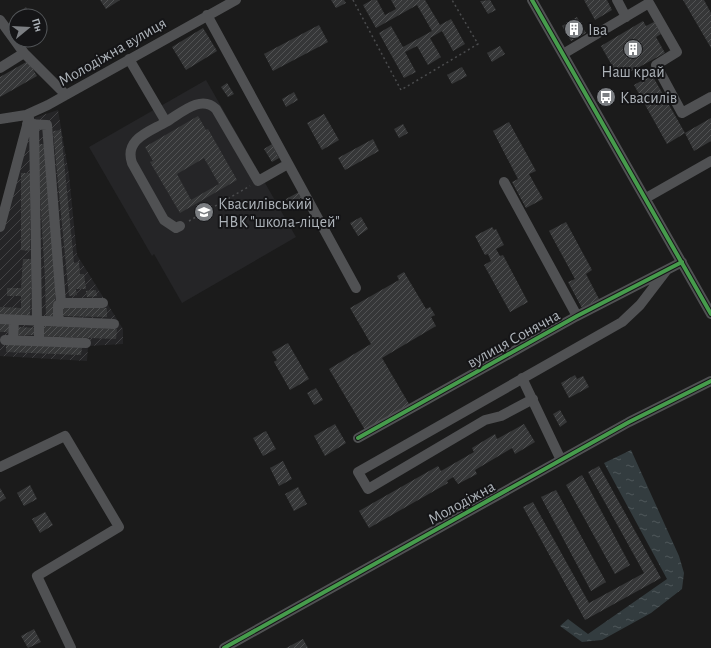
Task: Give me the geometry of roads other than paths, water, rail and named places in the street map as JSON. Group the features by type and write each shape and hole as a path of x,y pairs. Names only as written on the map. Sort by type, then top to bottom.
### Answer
{"street":[{"name":"Молодіжна вулиця","path":"0,119 26,115 66,95 236,0"},
{"path":"532,0 711,314"},
{"path":"617,0 626,17"},
{"path":"563,54 649,4 677,52 656,65 682,113 711,96"},
{"path":"207,15 356,288"},
{"path":"0,20 24,53 66,95"},
{"path":"0,68 24,53"},
{"path":"129,59 166,122"},
{"path":"180,226 176,228 164,220 132,163 129,154 130,147 135,141 200,102 211,104 216,109 258,181 288,164"},
{"path":"30,112 39,341"},
{"path":"0,227 31,124"},
{"path":"31,124 47,125 61,303 58,305 58,322"},
{"path":"646,198 711,161"},
{"path":"504,182 577,316"},
{"name":"вулиця Сонячна","path":"358,438 577,316 682,262"},
{"path":"533,399 501,416 485,420 368,489 358,472 622,322 640,305 666,271"},
{"path":"61,303 103,303"},
{"path":"0,319 114,324"},
{"path":"14,320 9,340 86,342"},
{"path":"522,378 561,460"},
{"name":"Молодіжна","path":"224,648 629,422 711,381"},
{"path":"0,467 65,436 119,527 37,576 71,648"}],"water":[{"path":"631,450 679,556 684,573 682,589 651,613 602,640 582,642 560,626 568,619 588,634 667,579 604,463"}],"place":[{"name":"Іва","path":"574,29"},
{"name":"Наш край","path":"633,49"},
{"name":"Квасилів","path":"606,97"},
{"name":"Квасилівський НВК \"школа-ліцей\"","path":"204,212"}]}
